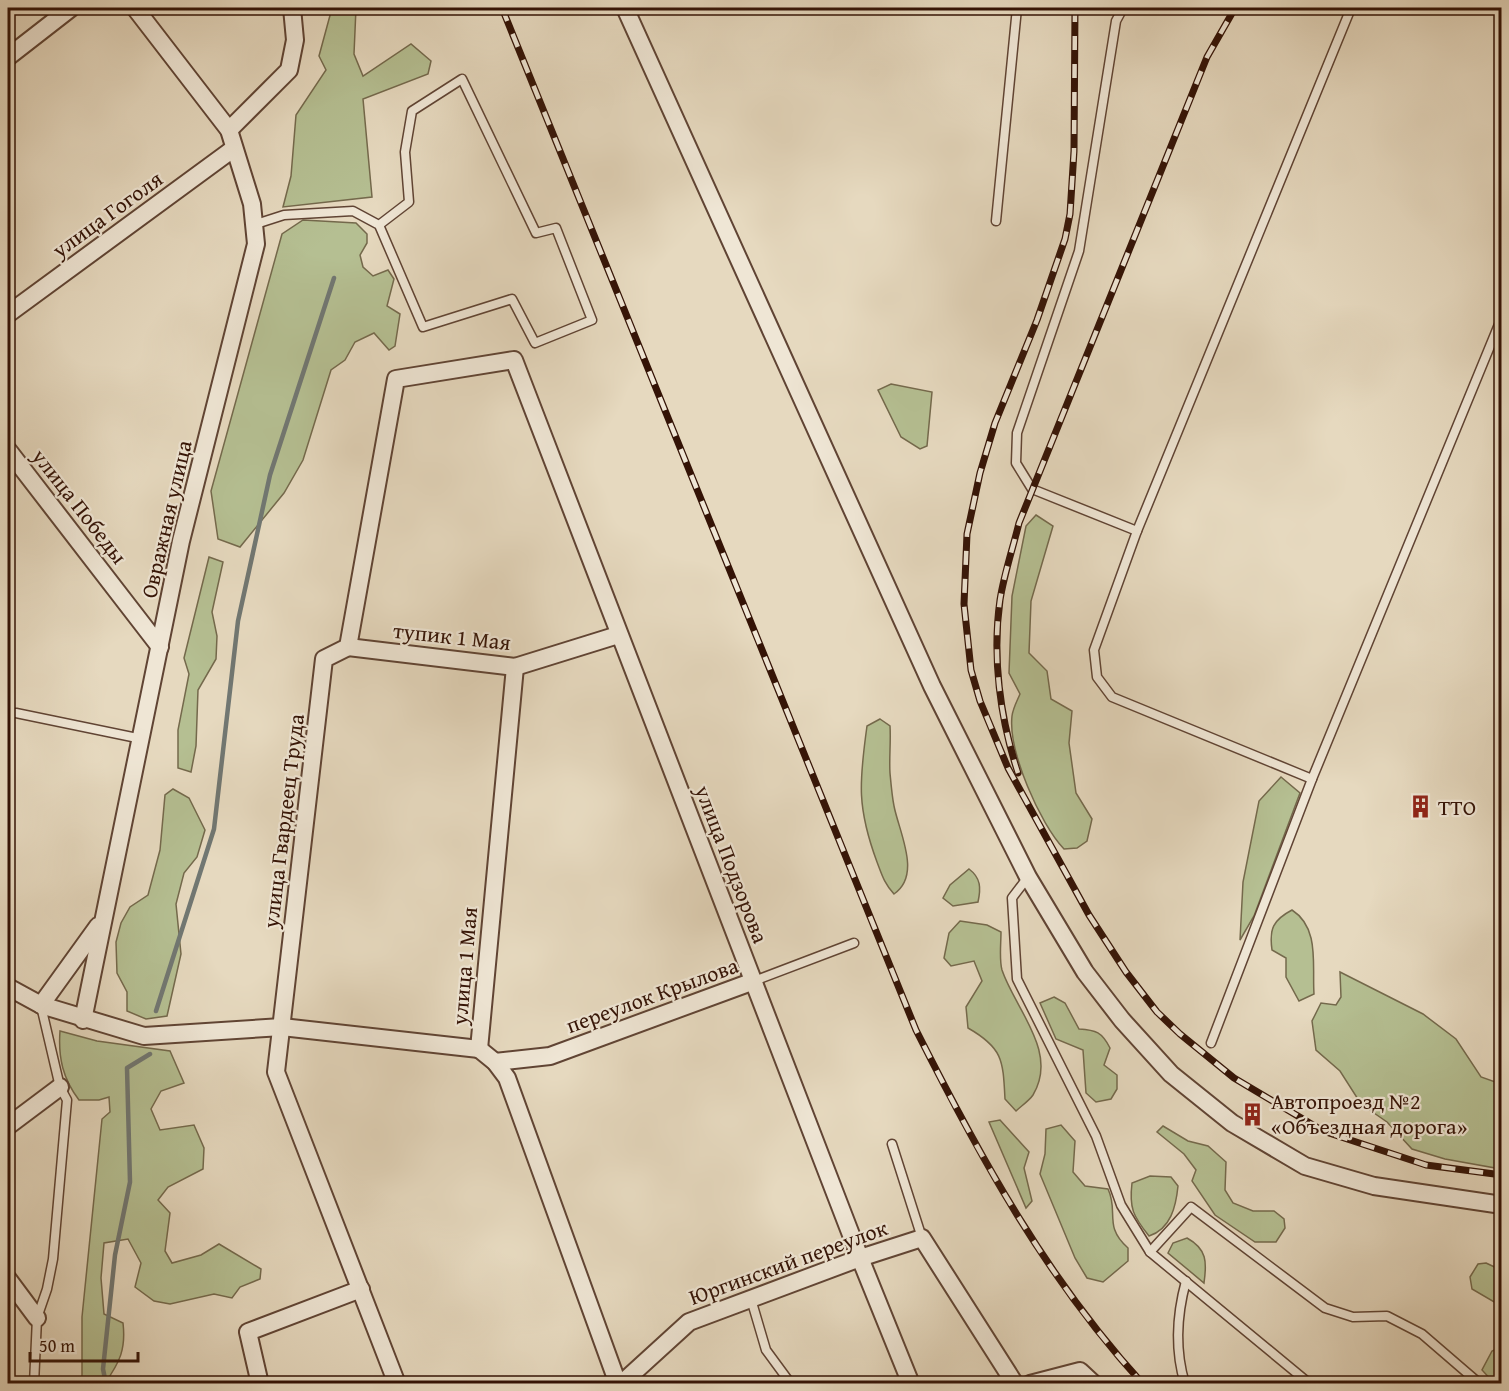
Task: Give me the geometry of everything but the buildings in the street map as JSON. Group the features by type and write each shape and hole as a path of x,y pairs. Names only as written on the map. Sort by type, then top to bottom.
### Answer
{"street":[{"path":"8,57 71,8"},
{"path":"135,8 229,130 289,70 295,40 292,8"},
{"path":"625,8 933,686 1028,877 1085,972 1122,1020 1171,1074 1232,1123 1305,1166 1374,1186 1502,1205"},
{"name":"Овражная улица","path":"83,1020 101,922 142,739 181,541 256,244 256,224 252,204 232,149 229,130"},
{"name":"улица Гоголя","path":"8,314 232,149"},
{"name":"улица Подзорова","path":"348,647 396,379 514,360 618,635 860,1258 911,1383"},
{"name":"улица Победы","path":"8,450 160,648"},
{"name":"тупик 1 Мая","path":"348,647 515,667 618,635"},
{"name":"улица Гвардеец Труда","path":"348,647 324,659 276,1072 397,1383"},
{"name":"улица 1 Мая","path":"515,667 479,1049 495,1062 507,1078 619,1383"},
{"name":"Овражная улица","path":"40,1005 101,922"},
{"name":"переулок Крылова","path":"495,1062 550,1056 754,981"},
{"path":"8,987 40,1005 83,1020 144,1036 282,1028 479,1049"},
{"path":"8,1126 60,1087"},
{"path":"922,1238 1015,1383"},
{"name":"Юргинский переулок","path":"619,1383 689,1322 860,1258 922,1238"},
{"path":"8,1279 37,1318"},
{"path":"260,1383 248,1332 361,1289"},
{"path":"1030,1383 1080,1371 1094,1383"}],"lane":[{"path":"996,220 1017,8"},
{"path":"1123,8 1116,21 1079,251 1017,433 1016,463 1032,489 1137,531"},
{"path":"1312,779 1112,697 1097,676 1094,651 1137,531 1351,8"},
{"path":"256,224 284,215 353,211 379,225 423,327 512,299 535,343 592,320 556,228 536,233 462,79 412,111 405,152 409,202 379,225"},
{"path":"1211,1043 1312,779 1502,317"},
{"path":"16,713 142,739"},
{"path":"1028,877 1012,898 1017,979 1096,1136 1121,1205 1150,1252 1310,1383"},
{"name":"переулок Крылова","path":"754,981 854,943"},
{"path":"34,1383 37,1318 54,1259 67,1100 60,1087 40,1005"},
{"path":"892,1144 922,1238"},
{"path":"1150,1252 1191,1207 1325,1308 1353,1317 1387,1316 1422,1334 1480,1383"},
{"path":"1185,1383 1178,1358 1182,1295 1186,1281"},
{"path":"751,1299 766,1350 791,1383"}],"green space":[{"path":"332,8 356,8 354,54 363,76 411,44 431,61 428,74 363,99 372,197 283,207 291,176 296,115 326,70 319,56"},
{"path":"303,220 356,223 367,234 367,243 360,255 363,267 373,276 388,270 394,279 387,306 400,314 395,346 389,350 374,333 355,342 345,360 331,370 303,460 284,493 240,547 218,539 211,491 282,234"},
{"path":"891,384 932,392 927,446 920,449 901,437 878,390"},
{"path":"1036,515 1053,526 1031,601 1029,653 1047,671 1051,699 1072,711 1069,743 1076,793 1092,819 1087,841 1077,848 1064,849 1045,823 1020,767 1012,731 1013,713 1020,694 1009,673 1012,596 1026,526"},
{"path":"209,557 223,562 212,612 217,636 216,659 198,690 196,746 191,772 178,768 178,730 189,674 184,658"},
{"path":"880,719 890,726 892,794 908,865 907,876 902,886 894,894 884,879 870,843 861,795 867,726"},
{"path":"1281,777 1300,793 1254,916 1240,940 1243,882 1259,801"},
{"path":"173,789 189,798 205,830 197,857 184,873 176,904 181,954 167,1016 146,1019 127,1011 127,992 117,973 116,942 121,923 130,907 148,895 160,850 165,795"},
{"path":"969,869 976,876 979,884 978,902 953,906 943,898 950,885"},
{"path":"1292,910 1307,927 1314,959 1314,994 1299,1001 1286,977 1286,958 1272,950 1271,943 1274,926 1280,918"},
{"path":"960,921 987,925 1001,932 1002,970 1038,1047 1041,1063 1040,1079 1033,1095 1016,1111 1005,1099 1002,1065 995,1049 980,1035 968,1028 966,1007 982,981 974,961 951,966 944,958 949,933"},
{"path":"1340,972 1423,1014 1456,1039 1481,1077 1501,1084 1501,1169 1445,1159 1412,1149 1387,1122 1361,1104 1340,1071 1316,1050 1312,1021 1321,1003 1336,1005 1341,997"},
{"path":"1054,997 1065,1003 1079,1029 1098,1033 1110,1048 1104,1065 1117,1075 1117,1089 1111,1099 1096,1102 1086,1093 1083,1050 1056,1039 1040,1003"},
{"path":"60,1031 97,1041 170,1051 184,1083 161,1091 151,1109 160,1130 194,1125 204,1148 203,1169 168,1187 158,1200 170,1213 165,1251 172,1263 201,1255 219,1244 261,1269 260,1279 240,1287 232,1298 214,1294 170,1304 154,1301 135,1287 141,1263 128,1239 104,1243 101,1278 104,1314 123,1323 124,1332 121,1355 105,1383 82,1383 82,1317 102,1119 110,1112 109,1097 99,1100 79,1100 65,1076 60,1050"},
{"path":"1000,1120 1029,1152 1024,1168 1032,1201 1026,1208 989,1122"},
{"path":"1061,1125 1075,1141 1073,1172 1085,1186 1108,1189 1116,1233 1128,1248 1128,1261 1103,1282 1087,1278 1075,1258 1040,1174 1045,1154 1046,1129"},
{"path":"1163,1126 1188,1141 1208,1146 1226,1162 1225,1190 1233,1203 1253,1211 1274,1211 1284,1219 1285,1228 1276,1242 1255,1242 1215,1215 1192,1181 1196,1170 1184,1154 1157,1132"},
{"path":"1150,1176 1171,1177 1178,1186 1171,1216 1163,1228 1149,1236 1133,1211 1131,1192 1132,1183"},
{"path":"1187,1238 1199,1247 1204,1257 1204,1283 1168,1253 1173,1243"},
{"path":"1486,1263 1501,1270 1501,1306 1472,1289 1470,1277 1478,1264"},
{"path":"1501,1347 1501,1383 1494,1383 1482,1370 1492,1351"}],"waterway":[{"path":"156,1011 214,829 238,621 270,475 334,278"},
{"path":"106,1384 103,1369 115,1255 130,1182 127,1068 150,1054"}],"railway":[{"path":"502,8 916,1030 990,1170 1045,1259 1108,1344 1143,1384"},
{"path":"1075,8 1074,151 1070,214 1065,239 1037,320 995,423 980,473 967,534 964,604 971,670 980,701 1008,768 1089,915 1126,972 1157,1012 1180,1034 1234,1078 1323,1131 1426,1165 1502,1175"},
{"path":"1018,773 1002,709 997,643 1000,600 1019,523 1207,57 1235,8"}],"place":[{"name":"ТТО","path":"1420,807"},
{"name":"Автопроезд №2 «Объездная дорога»","path":"1253,1114"}]}
